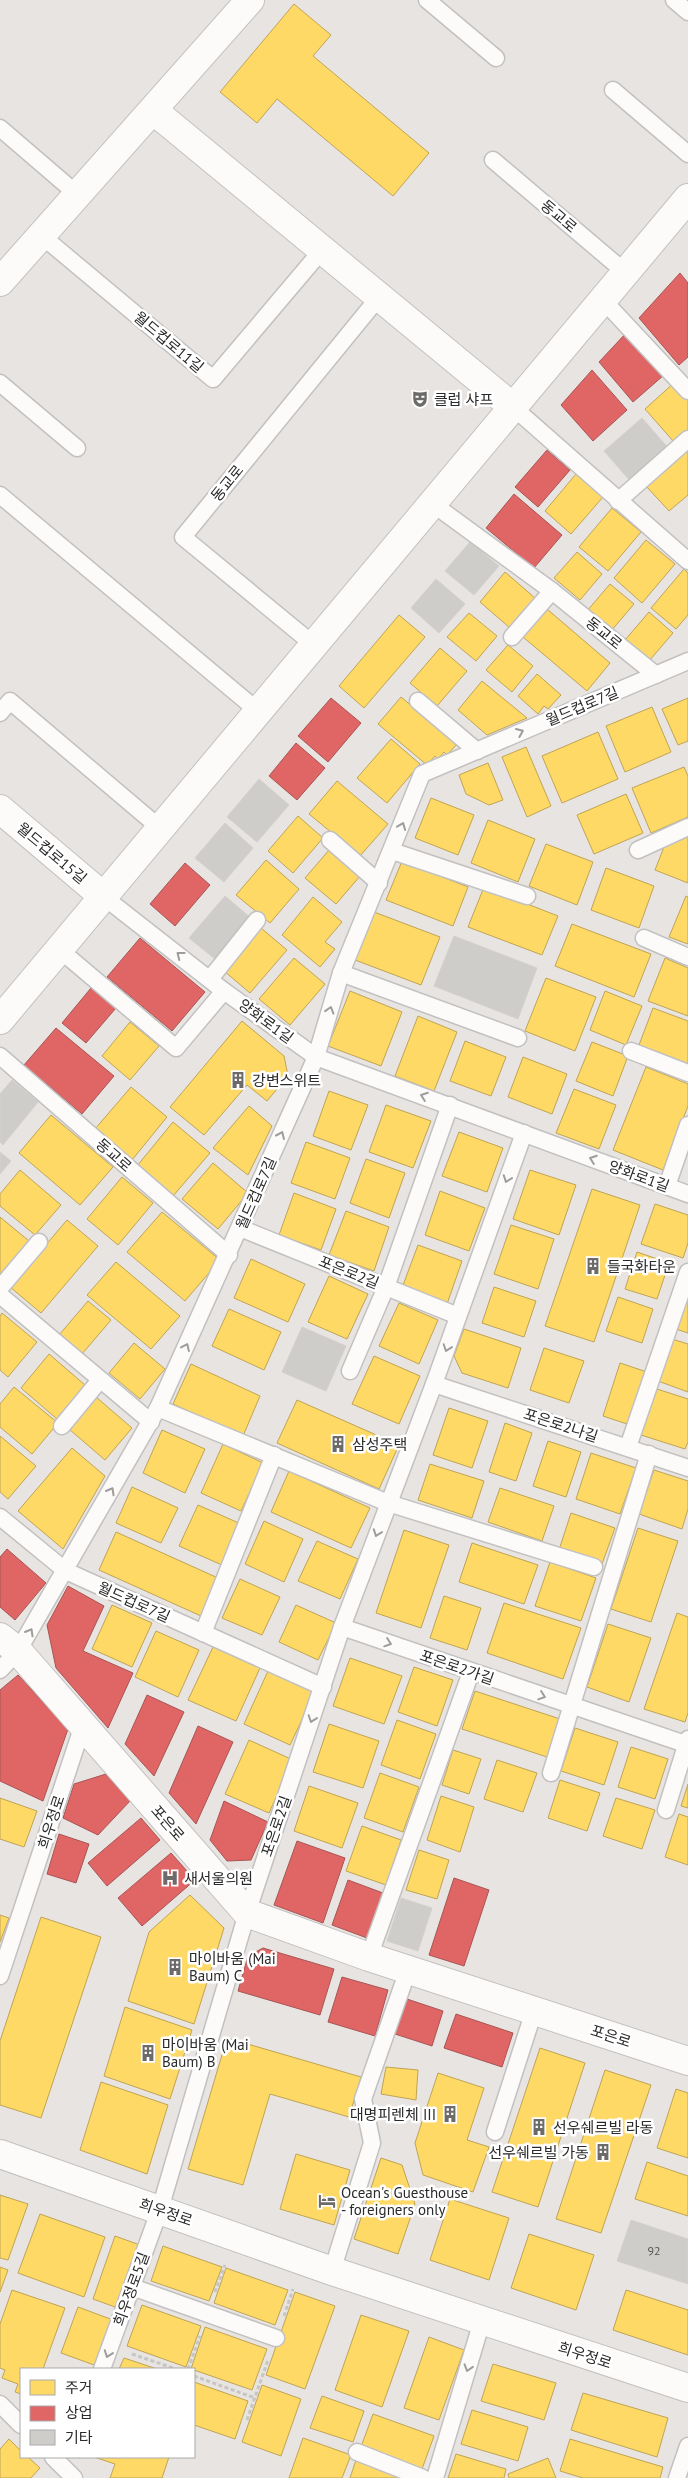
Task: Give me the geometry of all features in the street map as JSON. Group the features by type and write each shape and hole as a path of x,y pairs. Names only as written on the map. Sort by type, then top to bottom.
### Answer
{"street":[{"path":"0,282 154,111 250,0"},
{"path":"154,111 514,408"},
{"path":"0,1020 688,198"},
{"name":"월드컵로15길","path":"0,809 104,897"},
{"name":"포은로","path":"6,1653 83,1725 247,1913 369,1957 688,2061"},
{"name":"희우정로","path":"0,2154 332,2270 688,2388"}],"lane":[{"path":"428,0 496,58"},
{"path":"674,0 688,12"},
{"path":"613,90 688,154"},
{"path":"0,128 78,195"},
{"name":"동교로","path":"493,160 626,273"},
{"name":"월드컵로11길","path":"42,236 213,379 322,250"},
{"name":"동교로","path":"314,645 183,537 379,297"},
{"path":"603,300 688,391"},
{"path":"0,383 77,448"},
{"path":"514,408 618,502 688,561"},
{"path":"618,502 688,439"},
{"path":"0,495 258,711"},
{"name":"동교로","path":"433,504 552,592 656,675"},
{"path":"512,637 552,592"},
{"name":"월드컵로7길","path":"6,1653 66,1570 154,1415 229,1254 316,1057 341,973 422,774 688,661"},
{"path":"0,713 10,701 161,829"},
{"path":"418,702 477,751"},
{"path":"638,850 688,827"},
{"path":"330,840 379,883"},
{"path":"392,851 527,896"},
{"name":"양화로1길","path":"104,897 210,978 224,991 316,1057 688,1194"},
{"path":"210,978 257,920"},
{"path":"644,938 688,956"},
{"path":"60,950 176,1048 224,991"},
{"path":"341,973 518,1038"},
{"path":"631,1051 688,1074"},
{"name":"동교로","path":"0,1056 229,1254"},
{"path":"350,1371 386,1287 450,1106"},
{"path":"667,1186 688,1125"},
{"name":"포은로2길","path":"160,2209 247,1913 342,1627 434,1384 524,1133"},
{"name":"포은로2길","path":"240,1228 458,1316"},
{"path":"0,1288 39,1242"},
{"path":"628,1447 688,1272"},
{"path":"0,1295 100,1380 154,1415 274,1455 388,1504 594,1567"},
{"path":"62,1426 100,1380"},
{"name":"포은로2나길","path":"434,1384 688,1468"},
{"path":"551,1773 649,1454"},
{"path":"203,1632 274,1455"},
{"path":"0,1516 66,1570"},
{"name":"월드컵로7길","path":"66,1570 323,1686"},
{"name":"포은로2가길","path":"342,1627 572,1706 687,1743 666,1810"},
{"path":"369,1957 471,1672"},
{"name":"희우정로","path":"0,1976 83,1725"},
{"path":"332,2270 372,2143 363,2099 408,1970"},
{"path":"494,2132 534,2011"},
{"name":"희우정로5길","path":"102,2368 160,2209"},
{"path":"132,2287 276,2338"},
{"path":"435,2478 482,2321"},
{"path":"0,2404 20,2424"},
{"path":"677,2478 688,2446"},
{"path":"357,2452 423,2478"},
{"path":"53,2458 67,2471"}],"path":[{"path":"110,2346 173,2368"},
{"path":"195,2376 255,2398"}],"building: 주거":[{"path":"294,4 331,35 313,56 429,153 393,196 277,99 257,123 220,92"},
{"path":"675,382 688,397 688,430 674,442 645,409"},
{"path":"688,448 688,495 669,511 645,485"},
{"path":"576,474 603,497 571,534 545,511"},
{"path":"612,508 641,532 608,571 579,547"},
{"path":"646,540 675,564 642,603 614,578"},
{"path":"577,552 602,574 580,600 554,578"},
{"path":"684,569 688,573 688,615 676,629 651,608"},
{"path":"505,572 535,598 510,628 480,602"},
{"path":"610,584 634,604 611,631 587,611"},
{"path":"547,609 610,663 587,691 523,637"},
{"path":"649,612 673,633 649,661 625,640"},
{"path":"469,613 497,636 476,661 447,637"},
{"path":"399,615 425,637 364,708 339,686"},
{"path":"508,645 533,666 512,692 486,670"},
{"path":"440,648 467,671 437,706 410,683"},
{"path":"537,674 561,695 548,709 544,706 538,714 518,696"},
{"path":"482,681 527,718 487,735 458,710"},
{"path":"401,697 457,744 447,755 444,752 438,759 435,756 427,765 378,724"},
{"path":"688,698 688,741 678,745 662,709"},
{"path":"652,707 671,752 625,772 606,726"},
{"path":"598,732 618,779 562,803 542,756"},
{"path":"391,739 420,764 387,803 357,778"},
{"path":"526,747 551,806 527,817 502,757"},
{"path":"488,763 503,800 489,805 466,794 459,775"},
{"path":"684,767 688,776 688,817 651,833 632,788"},
{"path":"337,781 388,824 360,856 309,814"},
{"path":"626,794 643,833 594,854 577,815"},
{"path":"431,798 474,815 458,855 415,838"},
{"path":"298,816 323,838 293,873 268,851"},
{"path":"488,820 535,839 518,882 471,863"},
{"path":"688,836 688,883 655,870 664,847"},
{"path":"546,844 593,862 577,905 529,886"},
{"path":"330,849 361,875 336,904 305,878"},
{"path":"266,860 299,889 270,923 236,895"},
{"path":"402,861 468,887 453,926 386,900"},
{"path":"606,868 654,886 639,928 591,910"},
{"path":"484,887 558,916 542,955 468,927"},
{"path":"686,896 688,897 688,944 669,937"},
{"path":"313,897 342,922 325,942 335,949 320,967 282,935"},
{"path":"374,912 440,937 421,985 355,960"},
{"path":"572,924 651,954 634,997 555,966"},
{"path":"261,928 287,950 250,993 224,971"},
{"path":"294,958 325,984 290,1025 259,999"},
{"path":"665,958 688,968 688,1016 648,1001"},
{"path":"546,978 596,997 575,1051 525,1031"},
{"path":"350,991 402,1012 381,1066 328,1046"},
{"path":"605,991 642,1006 626,1045 590,1030"},
{"path":"653,1008 688,1021 688,1064 639,1045"},
{"path":"418,1016 457,1032 434,1091 395,1076"},
{"name":"강변스위트","path":"242,1021 284,1056 288,1076 267,1101 247,1085 204,1135 170,1107"},
{"path":"130,1022 159,1046 130,1080 102,1056"},
{"path":"465,1041 506,1057 491,1096 450,1081"},
{"path":"592,1042 628,1056 613,1096 576,1081"},
{"path":"523,1057 567,1074 552,1114 508,1097"},
{"path":"646,1067 688,1084 688,1106 663,1170 613,1150"},
{"path":"131,1087 167,1117 132,1160 95,1129"},
{"path":"574,1089 616,1105 599,1149 556,1133"},
{"path":"329,1091 368,1105 351,1150 313,1136"},
{"path":"386,1105 431,1121 413,1168 369,1152"},
{"path":"249,1106 272,1126 248,1175 213,1148"},
{"path":"51,1115 113,1167 80,1205 19,1153"},
{"path":"173,1122 210,1153 173,1196 137,1166"},
{"path":"459,1132 503,1148 487,1192 442,1176"},
{"path":"306,1142 350,1158 335,1199 291,1183"},
{"path":"366,1159 405,1173 389,1218 350,1203"},
{"path":"213,1163 248,1193 218,1229 182,1199"},
{"path":"20,1170 61,1205 35,1235 0,1206 0,1194"},
{"path":"530,1170 576,1185 559,1235 513,1219"},
{"path":"122,1177 153,1203 118,1245 87,1219"},
{"name":"들국화타운","path":"592,1189 640,1205 594,1342 545,1326"},
{"path":"440,1191 485,1208 469,1251 425,1235"},
{"path":"294,1193 336,1209 321,1250 279,1235"},
{"path":"655,1204 688,1215 688,1243 683,1258 641,1244"},
{"path":"346,1211 389,1227 374,1271 329,1255"},
{"path":"162,1212 220,1260 185,1301 127,1252"},
{"path":"0,1217 29,1241 1,1276 0,1275"},
{"path":"67,1220 98,1246 41,1313 10,1287"},
{"path":"511,1225 554,1239 538,1289 494,1274"},
{"path":"418,1245 462,1261 447,1304 402,1288"},
{"path":"637,1252 669,1263 657,1299 625,1289"},
{"path":"251,1259 305,1284 288,1322 234,1298"},
{"path":"116,1262 180,1316 151,1349 87,1295"},
{"path":"329,1276 368,1294 347,1339 308,1322"},
{"path":"494,1287 536,1301 524,1337 482,1323"},
{"path":"688,1291 688,1333 676,1329"},
{"path":"618,1297 653,1309 642,1343 606,1331"},
{"path":"88,1301 111,1320 82,1354 59,1335"},
{"path":"399,1303 438,1320 419,1364 379,1346"},
{"path":"229,1309 281,1332 264,1370 212,1346"},
{"path":"2,1313 37,1342 8,1377 0,1370 0,1316"},
{"path":"464,1329 521,1348 508,1388 462,1373 454,1356"},
{"path":"672,1339 688,1344 688,1392 658,1381"},
{"path":"134,1343 165,1369 140,1399 109,1373"},
{"path":"544,1348 584,1361 569,1403 530,1390"},
{"path":"49,1354 85,1385 57,1419 21,1388"},
{"path":"374,1356 420,1376 399,1424 352,1404"},
{"path":"620,1363 647,1372 630,1425 603,1416"},
{"path":"191,1364 260,1396 243,1436 173,1404"},
{"path":"14,1387 58,1423 32,1454 0,1427 0,1404"},
{"path":"657,1389 688,1399 688,1442 685,1449 641,1435"},
{"path":"96,1397 132,1428 105,1460 69,1429"},
{"name":"삼성주택","path":"297,1400 399,1445 379,1489 277,1443"},
{"path":"449,1408 488,1421 472,1468 433,1455"},
{"path":"505,1423 532,1433 516,1481 489,1472"},
{"path":"162,1430 205,1449 185,1493 143,1473"},
{"path":"0,1436 36,1466 8,1499 0,1492"},
{"path":"548,1441 581,1452 566,1497 533,1486"},
{"path":"223,1444 263,1463 241,1511 201,1493"},
{"path":"72,1448 105,1476 63,1549 18,1511"},
{"path":"591,1453 636,1468 620,1514 576,1499"},
{"path":"430,1464 484,1481 472,1518 418,1500"},
{"path":"654,1470 688,1481 688,1509 682,1529 639,1514"},
{"path":"289,1471 370,1508 351,1548 271,1512"},
{"path":"132,1487 178,1508 161,1543 116,1523"},
{"path":"500,1488 554,1506 542,1541 488,1522"},
{"path":"198,1505 241,1524 222,1565 179,1546"},
{"path":"571,1513 615,1528 602,1564 559,1550"},
{"path":"264,1521 303,1539 284,1582 245,1564"},
{"path":"638,1528 678,1541 651,1622 611,1609"},
{"path":"404,1530 449,1545 421,1628 376,1613"},
{"path":"116,1532 218,1578 201,1616 99,1570"},
{"path":"317,1541 358,1559 340,1599 298,1581"},
{"path":"472,1543 538,1565 524,1604 459,1582"},
{"path":"550,1562 596,1578 581,1621 535,1606"},
{"path":"240,1579 280,1597 262,1635 222,1618"},
{"path":"444,1596 481,1608 467,1650 430,1638"},
{"path":"504,1603 581,1628 563,1679 487,1653"},
{"path":"112,1605 152,1623 132,1667 92,1649"},
{"path":"296,1605 336,1623 318,1660 279,1642"},
{"path":"677,1613 688,1617 688,1713 685,1722 644,1709"},
{"path":"608,1624 651,1638 629,1702 587,1687"},
{"path":"156,1631 199,1650 178,1697 135,1677"},
{"path":"213,1647 260,1668 236,1721 188,1700"},
{"path":"350,1658 402,1676 384,1724 333,1706"},
{"path":"414,1667 453,1680 437,1726 398,1712"},
{"path":"268,1671 315,1692 290,1745 244,1724"},
{"path":"475,1691 563,1720 550,1758 462,1729"},
{"path":"397,1720 436,1734 420,1779 381,1765"},
{"path":"329,1724 379,1741 363,1788 313,1772"},
{"path":"575,1728 618,1742 604,1785 561,1771"},
{"path":"249,1740 293,1760 269,1813 225,1794"},
{"path":"631,1747 668,1759 655,1799 618,1787"},
{"path":"453,1750 481,1759 469,1794 442,1785"},
{"path":"497,1760 537,1773 523,1812 484,1799"},
{"path":"380,1773 419,1787 403,1832 364,1818"},
{"path":"560,1780 600,1793 587,1831 548,1818"},
{"path":"688,1784 688,1808 681,1806"},
{"path":"309,1786 358,1803 342,1848 294,1831"},
{"path":"441,1796 474,1807 460,1852 427,1840"},
{"path":"0,1798 37,1811 24,1847 0,1839"},
{"path":"616,1798 655,1810 642,1849 603,1836"},
{"path":"679,1814 688,1817 688,1865 665,1857"},
{"path":"362,1826 401,1840 386,1885 346,1871"},
{"path":"419,1850 449,1860 437,1899 406,1890"},
{"name":"마이바움 (Mai Baum) C","path":"190,1895 224,1928 194,2024 128,2001 149,1932"},
{"path":"0,1915 9,1918 0,1942"},
{"path":"41,1917 101,1937 41,2118 0,2105 0,2041"},
{"name":"마이바움 (Mai Baum) B","path":"125,2007 192,2030 170,2099 104,2076"},
{"path":"227,2038 361,2077 349,2117 270,2094 243,2185 188,2169"},
{"name":"선우쉐르빌 라동","path":"540,2048 585,2063 538,2207 492,2192"},
{"path":"386,2067 418,2070 416,2100 381,2094"},
{"name":"선우쉐르빌 가동","path":"605,2070 651,2085 601,2233 556,2219"},
{"name":"대명피렌체 III","path":"438,2073 484,2088 467,2140 489,2147 473,2192 423,2175 415,2143"},
{"path":"101,2082 168,2105 147,2174 80,2150"},
{"path":"676,2089 688,2093 688,2158 657,2148"},
{"path":"296,2154 350,2170 334,2225 280,2209"},
{"path":"381,2158 402,2165 415,2204 398,2254 354,2239"},
{"path":"647,2162 688,2176 688,2216 635,2199"},
{"path":"0,2195 28,2204 8,2260 0,2258"},
{"path":"450,2199 509,2218 489,2280 430,2260"},
{"path":"40,2214 105,2237 84,2297 18,2273"},
{"path":"529,2234 594,2255 576,2310 511,2288"},
{"path":"115,2236 140,2245 118,2306 115,2307 93,2299"},
{"path":"163,2246 222,2267 209,2301 151,2281"},
{"path":"0,2267 8,2270 0,2292"},
{"path":"226,2268 288,2290 275,2325 214,2303"},
{"path":"12,2290 65,2308 43,2368 20,2368 20,2394 15,2392 18,2384 2,2378 5,2370 0,2368 0,2324"},
{"path":"626,2290 688,2310 688,2355 613,2330"},
{"path":"295,2292 335,2306 305,2389 266,2375"},
{"path":"142,2305 201,2326 186,2367 127,2346"},
{"path":"78,2307 113,2320 97,2366 61,2353"},
{"path":"361,2315 409,2331 382,2407 335,2390"},
{"path":"205,2327 267,2349 252,2390 191,2368"},
{"path":"429,2337 464,2350 439,2420 404,2408"},
{"path":"124,2358 154,2368 119,2368"},
{"path":"493,2364 556,2383 544,2420 481,2401"},
{"path":"195,2382 248,2401 235,2439 195,2425"},
{"path":"262,2385 301,2399 281,2456 242,2442"},
{"path":"583,2393 668,2418 657,2457 571,2430"},
{"path":"322,2396 364,2411 353,2442 310,2428"},
{"path":"472,2410 528,2427 518,2461 461,2444"},
{"path":"373,2414 434,2436 422,2469 361,2447"},
{"path":"303,2438 351,2455 342,2478 289,2478"},
{"path":"9,2439 20,2450 20,2458 29,2458 40,2468 31,2478 0,2478 0,2449"},
{"path":"570,2439 663,2467 660,2478 583,2478 560,2471"},
{"path":"456,2454 506,2469 504,2478 448,2478"},
{"path":"97,2458 169,2458 162,2478 110,2478 115,2464"},
{"path":"548,2458 556,2478 509,2478 508,2474"},
{"path":"356,2460 408,2478 350,2478"}],"building: 상업":[{"path":"680,273 688,283 688,357 679,365 639,318"},
{"path":"627,332 664,375 633,402 599,362"},
{"path":"592,370 627,410 593,441 561,405"},
{"path":"547,450 570,470 538,507 515,487"},
{"path":"514,494 562,535 534,568 486,528"},
{"path":"331,698 361,723 328,762 298,736"},
{"path":"296,743 325,768 297,800 269,776"},
{"path":"185,863 210,885 175,926 150,904"},
{"path":"140,938 205,992 172,1031 107,977"},
{"path":"91,988 116,1008 86,1043 62,1023"},
{"path":"56,1028 114,1076 82,1114 24,1065"},
{"path":"7,1549 46,1583 15,1620 0,1607 0,1557"},
{"path":"68,1586 104,1606 83,1651 133,1673 108,1728 56,1668 47,1625"},
{"path":"18,1675 68,1729 43,1801 0,1781 0,1690"},
{"path":"147,1695 184,1712 154,1776 125,1744"},
{"path":"198,1726 233,1742 196,1824 169,1793"},
{"path":"106,1774 130,1801 98,1835 63,1818 74,1784"},
{"path":"224,1801 268,1822 251,1860 227,1861 210,1840"},
{"path":"141,1818 160,1840 107,1886 88,1863"},
{"path":"59,1834 89,1844 76,1883 47,1874"},
{"path":"297,1841 345,1858 323,1923 274,1905"},
{"path":"171,1853 195,1880 142,1926 118,1898"},
{"path":"454,1878 489,1890 464,1966 429,1955"},
{"path":"348,1880 383,1893 367,1938 332,1925"},
{"path":"263,1948 334,1969 320,2015 238,1991 248,1956"},
{"path":"342,1977 388,1990 375,2036 328,2022"},
{"path":"407,1999 443,2011 432,2046 395,2034"},
{"path":"456,2014 513,2033 502,2067 444,2048"}],"building: 기타":[{"path":"642,418 670,450 632,483 604,451"},
{"path":"470,542 499,566 474,595 445,571"},
{"path":"436,579 465,604 439,633 411,608"},
{"path":"259,779 289,805 257,842 227,817"},
{"path":"225,823 253,848 224,882 195,858"},
{"path":"225,896 251,918 215,959 189,938"},
{"path":"454,936 537,968 518,1019 434,986"},
{"path":"12,1080 38,1102 3,1145 0,1142 0,1094"},
{"path":"0,1152 11,1161 0,1174"},
{"path":"302,1327 346,1346 326,1391 282,1372"},
{"path":"401,1898 432,1908 418,1951 387,1941"},
{"path":"631,2220 688,2239 688,2284 617,2261"}],"place":[{"name":"클럽 샤프","path":"420,399"},
{"name":"강변스위트","path":"238,1080"},
{"name":"들국화타운","path":"593,1266"},
{"name":"삼성주택","path":"338,1444"},
{"name":"새서울의원","path":"170,1878"},
{"name":"마이바움 (Mai Baum) C","path":"175,1967"},
{"name":"마이바움 (Mai Baum) B","path":"148,2053"},
{"name":"대명피렌체 III","path":"450,2114"},
{"name":"선우쉐르빌 라동","path":"539,2127"},
{"name":"선우쉐르빌 가동","path":"603,2152"},
{"name":"Ocean's Guesthouse - foreigners only","path":"327,2201"}]}
